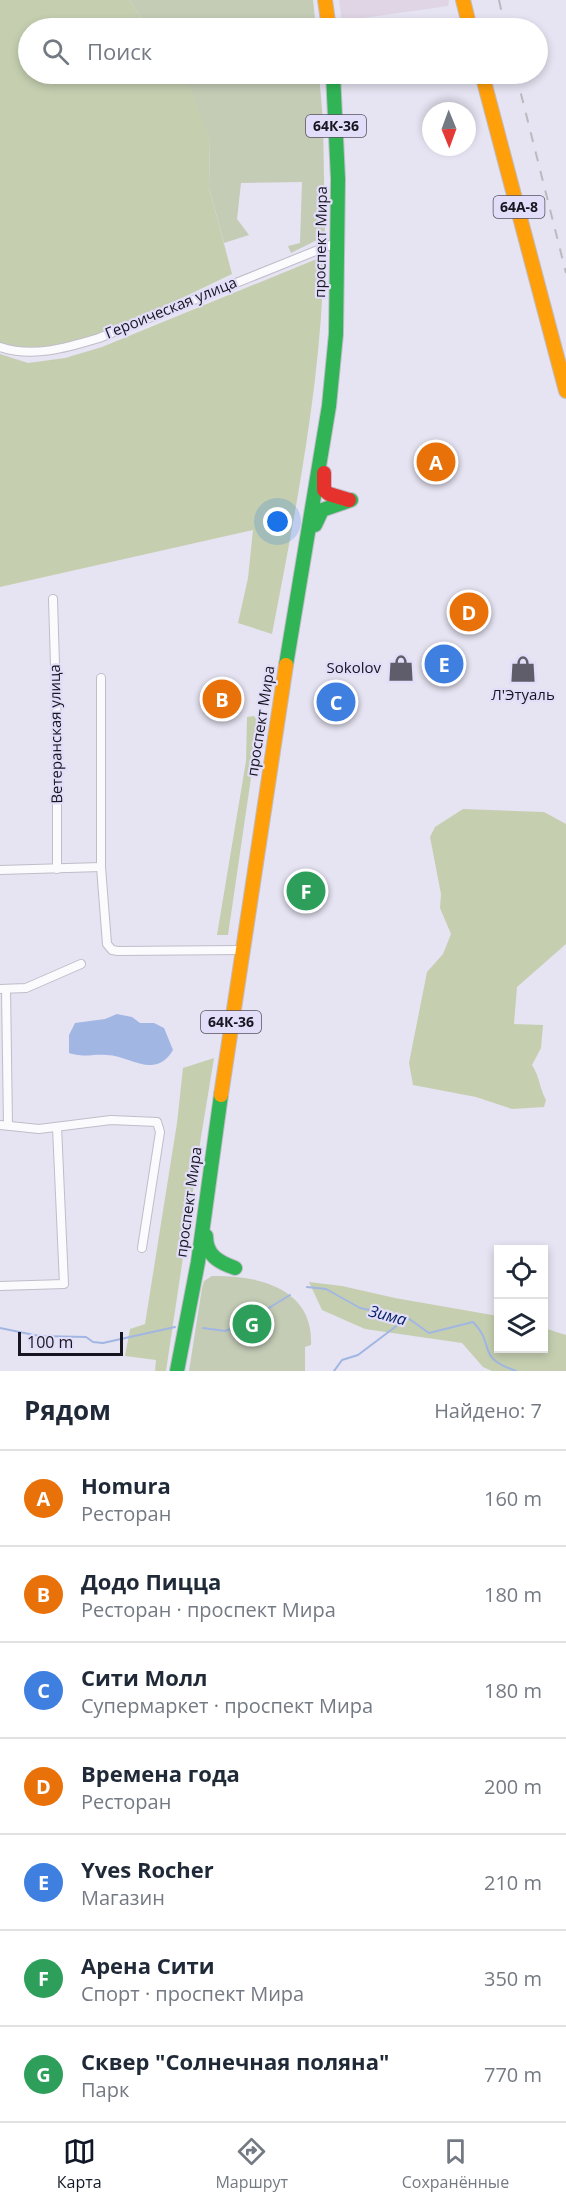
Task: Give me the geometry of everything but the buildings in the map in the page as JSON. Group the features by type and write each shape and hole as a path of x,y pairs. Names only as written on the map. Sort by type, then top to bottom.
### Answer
{"main road":[{"path":"325,0 328,18"},
{"path":"463,0 468,18"},
{"name":"проспект Мира","path":"177,1371 198,1262 243,950 323,444 336,334 338,179 333,84"},
{"name":"64А-8","path":"485,84 566,391"},
{"path":"323,444 326,460 324,490 329,494 352,500"},
{"path":"314,501 352,500"},
{"path":"305,559 316,521 322,510 352,500"},
{"path":"207,1196 210,1211 207,1249 214,1260 236,1268"},
{"path":"198,1262 236,1268"},
{"path":"188,1313 194,1300 198,1278 203,1271 213,1268 236,1268"}],"street":[{"name":"Героическая улица","path":"0,347 12,351 32,352 61,349 99,338 338,242"},
{"name":"Ветеранская улица","path":"53,599 57,731 57,869"},
{"path":"101,678 101,867 107,944 112,950 243,950"},
{"path":"0,870 101,867"},
{"path":"81,964 26,988 3,989 4,1125 39,1129 111,1120 157,1122 160,1132 141,1248"},
{"path":"0,1286 64,1284 57,1127"}],"shaded area":[{"path":"339,0 449,0 448,6 363,18 342,18"}],"green space":[{"path":"0,0 129,0 142,18 18,18 18,84 188,84 210,140 209,187 232,274 138,319 76,342 32,351 0,343"},
{"path":"129,0 313,0 315,18 142,18"},
{"path":"185,84 320,84 323,121 325,236 291,253 288,246 300,243 302,182 241,183 237,219 249,235 224,243 209,187 210,140"},
{"path":"324,256 313,399 272,634 238,623 248,578 253,530 0,587 0,354 28,363 65,358 102,347"},
{"path":"254,716 259,723 228,935 217,935 246,761 247,717"},
{"path":"463,809 544,812 566,824 566,944 517,987 514,1024 543,1025 541,1048 532,1065 546,1100 544,1107 512,1109 476,1097 413,1085 409,1063 427,972 443,954 451,934 440,908 441,894 430,837 435,827"},
{"path":"214,1058 166,1371 155,1371 156,1360 125,1356 130,1329 145,1324 177,1123 183,1068"},
{"path":"212,1276 230,1276 264,1282 293,1298 303,1310 309,1326 311,1345 305,1347 305,1371 189,1371 202,1288 204,1281"},
{"path":"309,1282 342,1286 494,1315 494,1353 548,1353 548,1329 566,1335 566,1371 492,1371 483,1367 462,1343 365,1329 322,1310"}],"water":[{"path":"117,1014 132,1017 140,1023 154,1023 164,1028 173,1050 166,1059 151,1065 116,1056 69,1053 69,1035 75,1023 105,1019"}],"waterway":[{"name":"Зима","path":"307,1287 326,1289 360,1308 408,1318 429,1333 473,1322 484,1337 490,1355 495,1361 516,1371"},
{"name":"Зима","path":"259,1314 290,1295"},
{"path":"334,1371 342,1360 358,1355 407,1318"},
{"name":"Зима","path":"203,1328 225,1331 238,1326"},
{"name":"Зима","path":"0,1328 39,1336 86,1337 93,1342 103,1343 175,1327"}],"railway":[{"path":"499,0 503,18"},
{"path":"519,84 566,273"}],"traffic: fast":[{"path":"286,665 329,406 336,334 338,179 333,84"},
{"path":"315,525 322,510 351,500"},
{"path":"177,1371 198,1262 221,1095"},
{"path":"206,1236 208,1248 214,1257 235,1268"}],"traffic: slow":[{"path":"325,0 328,18"},
{"path":"463,0 468,18"},
{"path":"485,84 566,391"},
{"path":"221,1095 286,665"}],"traffic: jam":[{"path":"324,473 324,490 329,494 349,500"}],"place":[{"name":"Homura","path":"436,462"},
{"name":"Времена года","path":"469,612"},
{"name":"Yves Rocher","path":"444,664"},
{"name":"Sokolov","path":"401,668"},
{"name":"Л'Этуаль","path":"523,669"},
{"name":"Додо Пицца","path":"222,699"},
{"name":"Сити Молл","path":"336,702"},
{"name":"Арена Сити","path":"306,891"},
{"name":"Сквер \"Солнечная поляна\"","path":"252,1324"}]}
